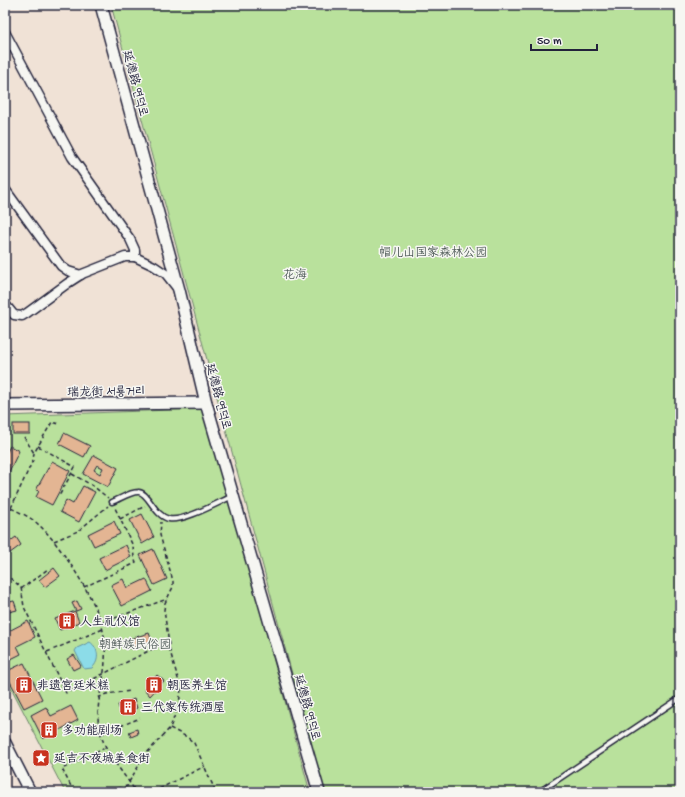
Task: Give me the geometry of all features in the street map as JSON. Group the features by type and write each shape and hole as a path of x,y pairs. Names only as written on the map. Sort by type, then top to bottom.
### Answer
{"main road":[{"name":"延德路 연덕로","path":"102,5 165,243 179,290 206,403 319,792"},
{"name":"瑞龙街 서룡거리","path":"5,406 206,403"},
{"path":"5,743 30,792"}],"street":[{"path":"5,32 72,157 130,239 135,250 135,257"},
{"path":"5,189 62,266 68,271 81,275"},
{"path":"5,304 14,315 22,316 81,275 125,257 135,257 154,266 166,274 179,290"}],"lane":[{"path":"112,502 137,492 142,492 162,516 169,519 178,519 190,516 233,496"},
{"path":"539,792 680,698"}],"path":[{"path":"11,508 38,446 52,422 59,424"},
{"path":"24,437 34,453"},
{"path":"38,446 75,467 60,496"},
{"path":"72,474 93,486 112,502 133,546 136,563 84,587"},
{"path":"54,541 78,531 112,502"},
{"path":"120,519 150,503"},
{"path":"5,505 38,524 54,541 72,566 101,623 104,636 105,661 104,674 98,698 99,727 107,747 136,792"},
{"path":"129,782 145,755 170,728 179,704 181,688 168,641 164,610 165,603 173,587 173,581 160,535 162,516"},
{"path":"21,589 48,569"},
{"path":"5,574 17,583 21,589 24,607 66,693 168,641"},
{"path":"101,623 167,599"},
{"path":"46,652 103,629"},
{"path":"181,688 201,683"},
{"path":"98,698 106,694 130,692"},
{"path":"101,734 140,718"},
{"path":"170,728 187,737 194,743 214,788 214,792"},
{"path":"74,792 62,769 107,747"},
{"path":"153,792 205,766"},
{"path":"104,792 132,785"}],"green space":[{"name":"帽儿山国家森林公园","path":"111,5 680,5 680,792 626,792 604,790 594,792 324,792"},
{"name":"朝鲜族民俗园","path":"200,409 206,414 310,792 65,792 5,676 5,416"}],"water":[{"path":"90,642 97,651 97,658 95,665 92,668 84,669 75,651 77,648"}],"building":[{"path":"13,424 30,424 30,434 13,434"},
{"path":"64,433 90,446 84,457 59,444"},
{"path":"10,446 19,451 5,480 5,456"},
{"path":"94,455 118,468 108,487 83,474","holes":["97,465 103,468 100,474 94,470"]},
{"path":"52,461 70,471 52,505 36,497 39,491 36,490"},
{"path":"83,486 95,492 79,522 60,512 66,500 73,504"},
{"path":"142,514 154,537 142,544 130,520"},
{"path":"114,521 120,534 94,546 88,534"},
{"path":"16,537 21,545 6,556 5,545"},
{"path":"126,545 131,557 105,570 99,558"},
{"path":"153,549 167,579 154,585 140,555"},
{"path":"54,568 60,576 45,587 39,580"},
{"path":"123,579 127,588 146,579 152,591 122,606 111,585"},
{"path":"14,601 17,610 5,613 5,603"},
{"path":"77,601 81,609 76,611 72,603"},
{"name":"人生礼仪馆","path":"75,611 79,622 60,630 55,619"},
{"path":"28,621 35,637 17,646 21,654 5,662 5,633"},
{"path":"149,633 152,641 129,649 126,640"},
{"path":"74,655 81,666 73,670 67,659"},
{"name":"非遗宫廷米糕","path":"24,663 42,699 24,708 5,672"},
{"name":"朝医养生馆","path":"157,675 164,681 150,696 144,689"},
{"name":"三代家传统酒屋","path":"134,699 137,708 121,714 118,705"},
{"name":"多功能剧场","path":"71,706 78,720 43,739 31,715 46,707 51,716"},
{"path":"137,729 138,734 131,737 129,732"}],"place":[{"name":"人生礼仪馆","path":"67,621"},
{"name":"非遗宫廷米糕","path":"24,685"},
{"name":"朝医养生馆","path":"154,685"},
{"name":"三代家传统酒屋","path":"128,707"},
{"name":"多功能剧场","path":"49,730"},
{"name":"延吉不夜城美食街","path":"41,758"}],"park label":[{"name":"花海","path":"295,274"}]}
